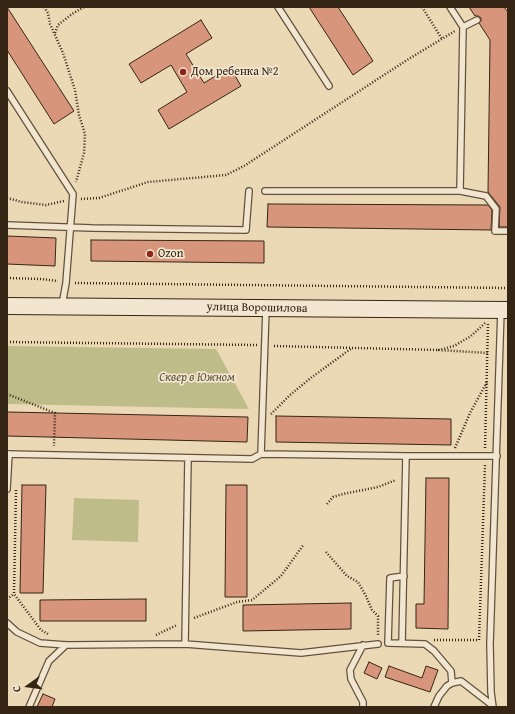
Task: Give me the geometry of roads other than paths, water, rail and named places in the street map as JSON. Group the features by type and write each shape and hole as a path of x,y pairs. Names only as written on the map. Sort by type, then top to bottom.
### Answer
{"main road":[{"name":"улица Ворошилова","path":"7,306 62,305 266,309 504,310"}],"lane":[{"path":"278,7 329,86"},
{"path":"450,7 463,27 460,191"},
{"path":"463,27 477,20"},
{"path":"7,91 73,196 66,283 62,305"},
{"path":"7,225 71,228 246,230 249,191"},
{"path":"265,191 460,191 486,196 496,209 495,231 508,231"},
{"path":"261,454 266,309"},
{"path":"493,706 490,644 504,310"},
{"path":"7,489 8,454 252,459 261,454 497,456"},
{"path":"402,643 406,456"},
{"path":"185,644 188,458"},
{"path":"404,576 390,578 388,643 425,644 442,659 461,681 493,706"},
{"path":"7,623 17,632 40,643 66,645 185,644 301,653 378,644"},
{"path":"29,707 49,661 66,645"},
{"path":"363,645 350,670 351,679 363,702 363,707"},
{"path":"451,671 452,683"},
{"path":"434,707 439,696 447,686 461,681"}],"place":[{"name":"Дом ребенка №2","path":"183,72"},
{"name":"Ozon","path":"150,254"}],"park label":[{"name":"Сквер в Южном","path":"197,378"}]}
